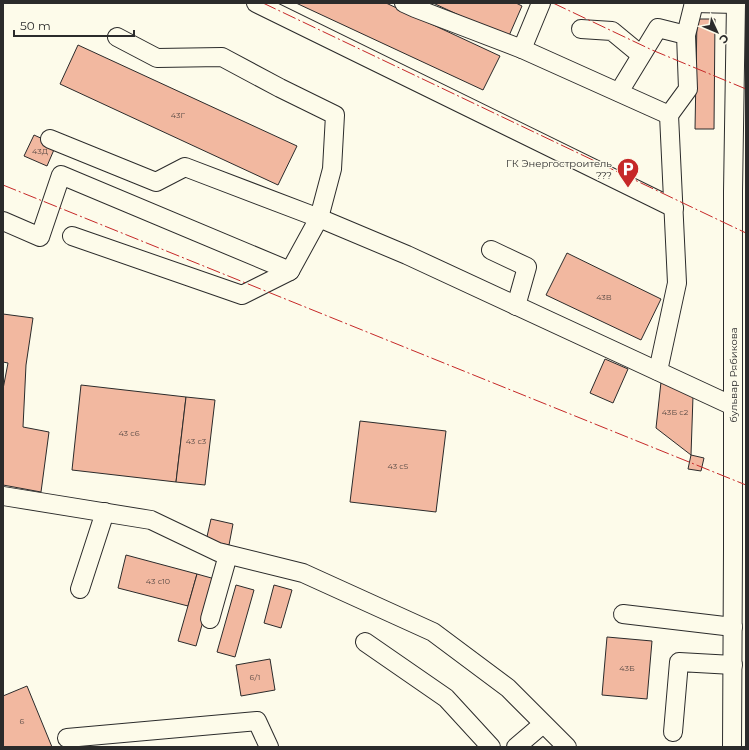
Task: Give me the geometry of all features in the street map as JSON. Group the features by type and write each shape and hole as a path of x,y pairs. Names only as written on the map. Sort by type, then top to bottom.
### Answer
{"street":[{"path":"256,3 674,208"},
{"path":"404,3 522,49 669,115"},
{"path":"522,49 540,3"},
{"path":"658,371 677,284 669,115 688,89 686,35 693,3 736,4"},
{"name":"бульвар Рябикова","path":"732,747 733,406 740,191 736,4"},
{"path":"619,92 658,28 686,35"},
{"path":"581,29 612,31 641,55"},
{"path":"72,236 242,295 290,271 319,218 332,169 335,115 222,57 157,58 117,37"},
{"path":"50,139 156,182 185,168 319,218 407,255 733,406"},
{"path":"3,221 40,237 61,175 290,271"},
{"path":"491,250 527,267 516,306"},
{"path":"3,496 151,520 218,552 303,573 433,632 508,688 567,747"},
{"path":"80,589 105,512"},
{"path":"210,619 228,555"},
{"path":"623,614 733,627"},
{"path":"365,642 446,698 491,747"},
{"path":"673,732 679,662 733,664"},
{"path":"67,738 257,721 269,747"},
{"path":"516,747 543,724"}],"building":[{"path":"296,3 386,3 500,56 483,90"},
{"path":"433,3 516,3 522,6 508,38"},
{"path":"697,19 715,19 714,129 695,129"},
{"path":"78,45 297,146 278,185 60,84"},
{"path":"34,135 56,145 47,166 24,156"},
{"path":"567,253 661,299 641,340 546,295"},
{"path":"3,314 33,318 26,365 23,427 49,432 41,492 3,485 3,389 8,363 3,362"},
{"path":"605,359 628,369 613,403 590,393"},
{"path":"661,382 693,396 691,455 656,428"},
{"path":"81,385 186,397 176,482 72,470"},
{"path":"186,397 215,400 205,485 176,482"},
{"path":"360,421 446,431 436,512 350,502"},
{"path":"691,455 704,458 701,471 688,469"},
{"path":"211,519 233,524 229,545 206,541"},
{"path":"126,555 197,574 188,606 118,588"},
{"path":"197,574 215,579 196,646 178,641"},
{"path":"236,585 254,590 235,657 217,652"},
{"path":"274,585 292,590 281,628 264,623"},
{"path":"607,637 652,641 647,699 602,695"},
{"path":"270,659 275,690 241,696 236,665"},
{"path":"27,686 52,747 3,747 3,696"}],"power":[{"path":"263,3 746,233"},
{"path":"553,3 652,50 746,89"},
{"path":"3,185 746,485"}],"place":[{"name":"ГК Энергостроитель ???","path":"628,188"}]}
